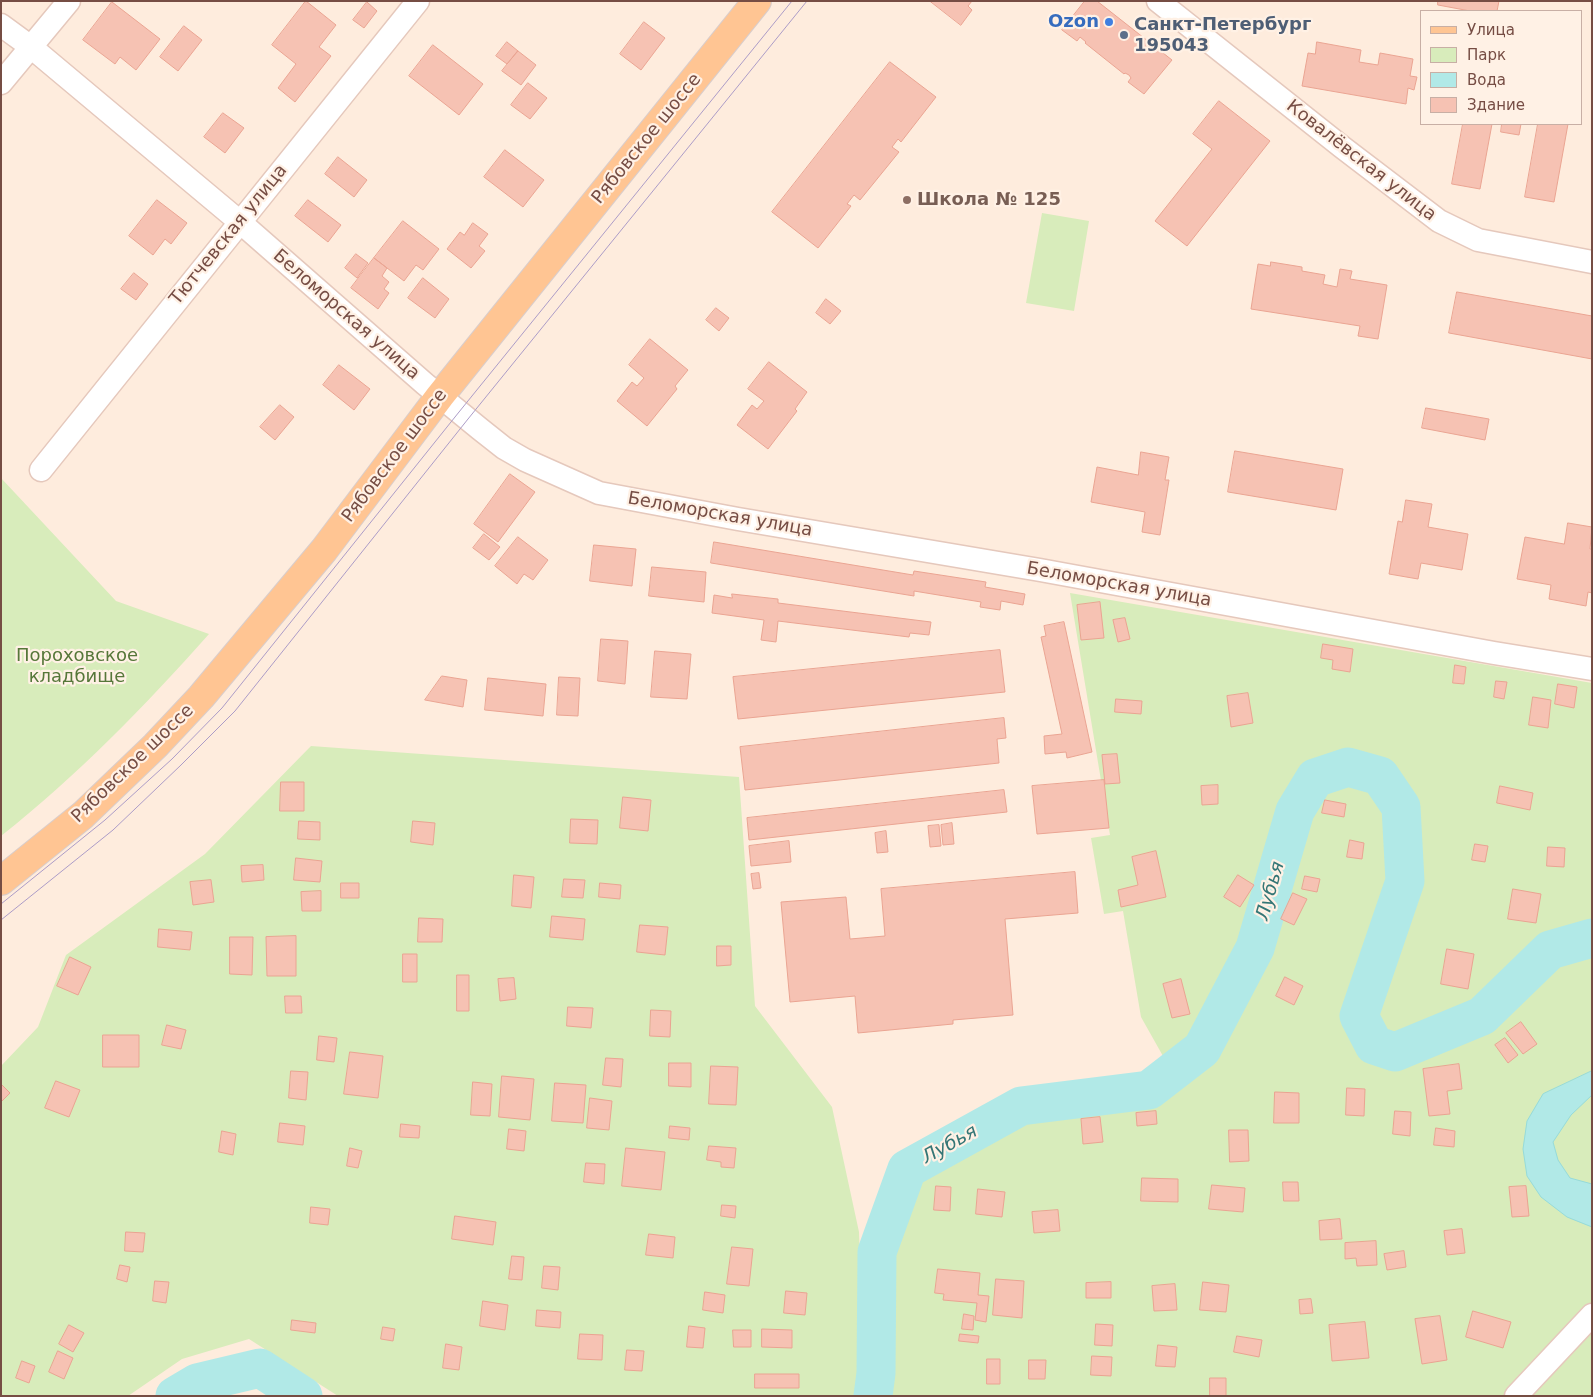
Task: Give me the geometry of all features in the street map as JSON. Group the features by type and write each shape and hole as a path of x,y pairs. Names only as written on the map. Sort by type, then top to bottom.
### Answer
{"main road":[{"name":"Рябовское шоссе","path":"1,881 83,816 155,746 201,697 324,550 440,396 757,1"}],"street":[{"path":"1,83 69,1"},
{"name":"Тютчевская улица","path":"41,470 418,1"},
{"name":"Ковалёвская улица","path":"1158,1 1342,147 1439,221 1478,240 1592,262"},
{"name":"Беломорская улица","path":"1,25 31,47 240,222 440,396 504,448 525,460 599,493 1592,669"},
{"path":"1516,1396 1560,1333 1592,1315"}],"green space":[{"path":"1042,213 1089,221 1074,311 1026,303"},
{"name":"Пороховское кладбище","path":"1,478 116,601 209,634 110,740 57,789 1,836"},
{"path":"1070,593 1592,683 1592,1396 883,1396 890,1261 918,1176 1024,1116 1150,1105 1177,1081 1141,1017 1123,911 1104,914 1091,838 1110,835"},
{"path":"311,746 739,777 755,1006 832,1107 859,1232 864,1372 857,1396 338,1396 249,1339 182,1359 128,1396 1,1396 1,1066 38,1027 66,955 205,854"}],"water":[{"path":"1592,1071 1592,1095 1571,1115 1553,1142 1558,1160 1570,1178 1592,1184 1592,1227 1567,1217 1541,1197 1527,1176 1523,1149 1527,1121 1543,1094"}],"building":[{"path":"306,1 336,25 319,47 331,56 295,102 278,88 296,64 272,45"},
{"path":"930,1 972,1 968,6 972,10 961,25"},
{"path":"1085,1 1097,1 1172,60 1144,94 1128,82 1131,78 1129,75 1124,74 1080,37 1077,41 1062,30"},
{"path":"1438,1 1499,1 1497,10 1465,10 1438,5"},
{"path":"112,2 160,39 136,70 120,57 115,64 83,40"},
{"path":"367,2 377,11 364,28 353,20"},
{"path":"644,22 665,38 641,70 620,54"},
{"path":"184,26 202,40 178,71 160,57"},
{"path":"507,42 518,51 507,64 496,56"},
{"path":"1317,42 1361,50 1359,62 1378,65 1380,53 1413,59 1410,76 1417,77 1414,90 1408,88 1406,104 1302,86 1308,53 1315,54"},
{"path":"433,45 483,84 459,115 409,76"},
{"path":"518,51 536,65 521,85 502,71"},
{"path":"890,62 936,97 901,142 898,139 892,147 899,152 860,200 854,195 847,204 851,206 818,248 772,212"},
{"path":"528,83 547,98 530,119 511,105"},
{"path":"1219,101 1270,141 1187,246 1155,221 1212,149 1193,134"},
{"path":"223,113 244,128 225,153 204,137"},
{"path":"1463,125 1492,125 1480,189 1452,184"},
{"path":"1502,125 1521,125 1519,135 1501,132"},
{"path":"1538,125 1568,125 1554,202 1525,197"},
{"path":"505,150 544,180 523,207 484,177"},
{"path":"338,157 367,180 354,197 325,174"},
{"path":"157,200 187,223 171,244 165,239 153,255 129,236"},
{"path":"308,200 341,225 328,242 295,216"},
{"path":"403,221 439,249 423,270 416,265 404,281 374,258"},
{"path":"473,223 488,234 479,246 485,251 471,268 447,249 460,232 464,235"},
{"path":"356,254 368,263 357,278 345,268"},
{"path":"374,258 387,268 382,276 389,282 384,289 389,293 378,309 351,288"},
{"path":"1271,262 1302,267 1302,271 1325,275 1323,284 1337,287 1340,269 1352,271 1350,279 1387,285 1378,339 1358,336 1360,326 1251,309 1258,264 1270,266"},
{"path":"134,273 148,284 136,300 121,289"},
{"path":"423,278 449,299 435,318 408,298"},
{"path":"1457,292 1592,316 1592,359 1449,333"},
{"path":"826,299 841,311 830,324 816,313"},
{"path":"716,308 729,318 719,331 706,320"},
{"path":"650,339 688,370 675,386 677,389 647,426 617,401 632,382 637,386 644,378 629,365"},
{"path":"769,362 807,392 795,409 797,411 768,449 737,425 752,405 757,409 764,401 748,389"},
{"path":"339,365 370,389 354,410 323,385"},
{"path":"280,405 294,417 275,440 260,427"},
{"path":"1426,408 1489,419 1485,440 1422,428"},
{"path":"1235,451 1343,469 1336,510 1228,492"},
{"path":"1141,452 1169,457 1165,480 1169,480 1160,535 1142,532 1145,512 1091,502 1097,467 1138,475"},
{"path":"510,474 535,492 498,542 474,524"},
{"path":"1406,500 1432,504 1428,527 1468,534 1462,570 1421,563 1418,579 1389,574 1398,521 1402,522"},
{"path":"1568,523 1592,527 1590,549 1592,549 1592,593 1588,592 1586,606 1549,599 1551,585 1517,579 1525,537 1564,544"},
{"path":"484,534 500,547 489,560 473,548"},
{"path":"518,537 548,560 533,580 524,574 517,584 495,566"},
{"path":"714,542 913,575 914,571 986,582 985,587 1025,594 1023,605 1001,601 1000,610 980,607 981,602 914,591 914,596 711,563"},
{"path":"594,545 636,549 632,586 590,581"},
{"path":"652,567 706,572 704,602 649,596"},
{"path":"732,594 778,599 778,603 931,622 929,635 910,633 909,637 778,621 776,642 761,640 764,620 712,613 714,595 732,598"},
{"path":"1100,602 1104,638 1081,640 1077,605"},
{"path":"1125,618 1130,639 1118,642 1113,620"},
{"path":"1064,622 1092,752 1067,758 1066,752 1045,754 1044,736 1062,734 1041,637 1046,636 1044,626"},
{"path":"601,639 628,641 625,684 598,681"},
{"path":"1323,644 1353,649 1350,672 1332,669 1333,660 1321,658"},
{"path":"1000,650 1005,692 738,719 733,677"},
{"path":"655,651 691,654 687,699 651,697"},
{"path":"1455,665 1466,667 1464,684 1453,683"},
{"path":"442,676 467,680 463,707 425,700"},
{"path":"559,677 580,678 578,716 557,715"},
{"path":"488,678 546,684 543,716 485,710"},
{"path":"1496,681 1507,682 1504,699 1494,697"},
{"path":"1558,684 1577,687 1574,708 1555,704"},
{"path":"1248,693 1253,723 1231,727 1227,696"},
{"path":"1533,697 1551,700 1548,728 1529,725"},
{"path":"1116,699 1142,701 1141,714 1115,712"},
{"path":"1004,718 1006,738 997,739 999,763 745,790 740,747"},
{"path":"1117,754 1120,783 1105,784 1102,755"},
{"path":"1104,780 1109,828 1037,834 1032,786"},
{"path":"281,782 304,782 304,811 280,811"},
{"path":"1218,785 1218,804 1202,805 1201,786"},
{"path":"1500,786 1533,793 1530,810 1497,803"},
{"path":"1004,790 1007,812 749,840 747,818"},
{"path":"623,797 651,800 648,831 620,828"},
{"path":"1325,800 1346,804 1344,817 1322,813"},
{"path":"571,819 598,820 597,844 570,843"},
{"path":"299,821 320,822 320,840 298,839"},
{"path":"413,821 435,823 433,845 411,842"},
{"path":"952,823 954,844 943,845 941,825"},
{"path":"939,825 941,846 930,847 928,826"},
{"path":"886,831 888,852 877,853 875,833"},
{"path":"1350,840 1364,843 1362,859 1347,857"},
{"path":"789,841 791,862 751,866 749,846"},
{"path":"1475,844 1488,846 1485,862 1472,860"},
{"path":"1548,847 1565,848 1564,867 1547,866"},
{"path":"1156,851 1166,897 1121,907 1118,890 1138,885 1132,857"},
{"path":"296,858 322,861 320,882 294,880"},
{"path":"263,865 264,880 242,882 241,866"},
{"path":"1075,872 1078,913 1005,919 1013,1015 953,1020 953,1024 858,1033 855,996 790,1002 781,902 846,897 850,939 885,936 881,889"},
{"path":"759,873 761,888 753,889 751,874"},
{"path":"514,875 534,877 531,908 512,906"},
{"path":"1238,875 1254,885 1240,907 1224,897"},
{"path":"1305,876 1320,879 1317,892 1302,889"},
{"path":"564,879 585,880 583,898 562,897"},
{"path":"211,880 214,902 193,905 190,882"},
{"path":"341,883 359,883 359,898 341,898"},
{"path":"600,883 621,885 620,899 599,897"},
{"path":"1513,889 1541,894 1536,923 1508,919"},
{"path":"321,891 321,911 302,911 301,892"},
{"path":"1293,893 1307,899 1294,925 1281,919"},
{"path":"552,916 585,919 583,940 550,937"},
{"path":"419,918 443,919 442,942 418,942"},
{"path":"640,925 668,927 665,955 637,952"},
{"path":"159,929 192,932 190,950 158,947"},
{"path":"296,936 296,976 267,976 266,937"},
{"path":"230,937 253,937 252,975 230,974"},
{"path":"717,946 731,946 731,965 717,966"},
{"path":"1447,949 1474,954 1468,989 1441,984"},
{"path":"403,954 417,954 417,982 403,982"},
{"path":"70,957 91,967 78,995 57,986"},
{"path":"457,975 469,975 469,1011 457,1011"},
{"path":"1285,977 1303,986 1294,1005 1276,996"},
{"path":"514,978 516,999 500,1001 498,979"},
{"path":"1181,979 1190,1014 1172,1018 1163,984"},
{"path":"285,996 301,996 302,1013 286,1013"},
{"path":"568,1007 593,1008 591,1028 567,1026"},
{"path":"651,1010 671,1011 670,1037 650,1036"},
{"path":"1521,1022 1537,1044 1523,1054 1506,1033"},
{"path":"167,1025 186,1030 181,1049 162,1045"},
{"path":"103,1035 139,1035 139,1067 103,1067"},
{"path":"319,1036 337,1038 334,1062 317,1060"},
{"path":"1505,1038 1518,1055 1508,1063 1495,1045"},
{"path":"350,1052 383,1056 378,1098 344,1094"},
{"path":"606,1058 623,1059 621,1087 603,1085"},
{"path":"669,1063 691,1063 691,1087 669,1086"},
{"path":"1459,1064 1462,1089 1447,1091 1450,1114 1429,1116 1423,1069"},
{"path":"711,1066 738,1067 736,1105 709,1104"},
{"path":"291,1071 308,1072 306,1100 289,1098"},
{"path":"502,1076 534,1079 530,1120 499,1117"},
{"path":"56,1081 80,1090 69,1117 45,1108"},
{"path":"473,1082 492,1084 490,1116 471,1115"},
{"path":"555,1083 586,1085 583,1123 552,1121"},
{"path":"1,1084 10,1093 1,1102"},
{"path":"1347,1088 1365,1089 1364,1116 1346,1115"},
{"path":"1275,1092 1299,1093 1299,1123 1274,1123"},
{"path":"590,1098 612,1101 609,1130 587,1128"},
{"path":"1156,1111 1157,1124 1137,1126 1136,1113"},
{"path":"1395,1111 1411,1112 1410,1136 1393,1134"},
{"path":"1100,1117 1103,1142 1083,1144 1081,1119"},
{"path":"280,1123 305,1126 303,1145 278,1142"},
{"path":"401,1124 420,1126 419,1138 400,1137"},
{"path":"670,1126 690,1128 689,1140 669,1138"},
{"path":"1436,1128 1455,1131 1454,1147 1434,1145"},
{"path":"509,1129 526,1131 524,1151 507,1149"},
{"path":"1229,1130 1248,1130 1249,1161 1230,1162"},
{"path":"222,1131 236,1134 233,1155 219,1152"},
{"path":"709,1146 736,1148 734,1168 721,1167 721,1162 707,1160"},
{"path":"350,1148 362,1151 358,1168 347,1166"},
{"path":"626,1148 665,1152 661,1190 622,1186"},
{"path":"586,1163 605,1164 604,1184 584,1182"},
{"path":"1142,1178 1178,1179 1178,1202 1141,1201"},
{"path":"1283,1182 1298,1182 1299,1201 1284,1201"},
{"path":"1212,1185 1245,1188 1243,1212 1209,1209"},
{"path":"936,1186 951,1187 950,1211 934,1210"},
{"path":"1526,1186 1529,1216 1512,1217 1509,1187"},
{"path":"978,1189 1005,1192 1002,1217 976,1214"},
{"path":"722,1205 736,1206 735,1218 721,1216"},
{"path":"311,1207 330,1209 328,1225 310,1223"},
{"path":"1058,1210 1060,1231 1034,1233 1032,1212"},
{"path":"455,1216 496,1222 493,1245 452,1239"},
{"path":"1340,1219 1342,1239 1320,1240 1319,1221"},
{"path":"1462,1229 1465,1253 1447,1255 1444,1231"},
{"path":"126,1232 145,1233 143,1252 125,1251"},
{"path":"649,1234 675,1237 673,1258 646,1255"},
{"path":"1376,1241 1377,1265 1357,1266 1356,1258 1345,1259 1345,1243"},
{"path":"732,1247 753,1249 749,1286 727,1284"},
{"path":"1404,1251 1406,1267 1387,1270 1384,1254"},
{"path":"512,1256 524,1257 522,1280 509,1279"},
{"path":"120,1265 130,1267 127,1282 117,1279"},
{"path":"544,1266 560,1267 558,1290 542,1288"},
{"path":"938,1269 980,1273 978,1295 989,1296 986,1322 975,1320 977,1303 943,1300 944,1294 935,1293"},
{"path":"996,1279 1024,1281 1022,1318 993,1315"},
{"path":"155,1281 169,1282 166,1303 153,1301"},
{"path":"1111,1282 1111,1298 1086,1298 1086,1283"},
{"path":"1203,1282 1229,1285 1226,1312 1200,1310"},
{"path":"1175,1284 1177,1310 1154,1311 1152,1286"},
{"path":"786,1291 807,1293 805,1315 784,1313"},
{"path":"705,1292 725,1295 723,1313 703,1310"},
{"path":"1311,1299 1313,1313 1300,1314 1299,1300"},
{"path":"483,1301 508,1305 505,1330 480,1326"},
{"path":"537,1310 561,1312 560,1328 536,1326"},
{"path":"1473,1311 1511,1322 1503,1348 1466,1337"},
{"path":"964,1314 974,1316 973,1330 962,1329"},
{"path":"1440,1316 1447,1360 1422,1364 1415,1319"},
{"path":"292,1320 316,1323 315,1333 291,1330"},
{"path":"1365,1322 1369,1358 1332,1361 1329,1325"},
{"path":"1096,1324 1113,1325 1112,1346 1095,1345"},
{"path":"69,1325 84,1333 73,1352 59,1344"},
{"path":"689,1326 705,1328 703,1348 687,1347"},
{"path":"383,1327 395,1329 393,1341 381,1339"},
{"path":"762,1329 792,1330 792,1348 762,1347"},
{"path":"733,1330 751,1330 751,1347 734,1347"},
{"path":"580,1334 603,1335 602,1360 578,1359"},
{"path":"960,1334 979,1336 978,1343 959,1341"},
{"path":"1237,1336 1262,1340 1259,1357 1234,1352"},
{"path":"446,1344 462,1347 459,1370 443,1368"},
{"path":"1158,1345 1177,1347 1175,1367 1156,1366"},
{"path":"627,1350 644,1351 642,1371 625,1370"},
{"path":"58,1351 73,1358 64,1379 49,1372"},
{"path":"1092,1356 1112,1357 1111,1376 1091,1375"},
{"path":"987,1359 1000,1359 1000,1384 987,1384"},
{"path":"1029,1360 1046,1360 1045,1379 1029,1379"},
{"path":"22,1361 35,1366 29,1383 16,1378"},
{"path":"755,1374 799,1374 799,1388 755,1388"},
{"path":"1210,1378 1226,1378 1226,1396 1210,1396"}],"waterway":[{"name":"Лубья","path":"873,1396 876,1373 877,1252 907,1169 1021,1106 1149,1090 1202,1049 1255,948 1295,811 1315,778 1348,767 1380,776 1401,807 1405,881 1359,1016 1374,1045 1395,1052 1482,1016 1550,950 1592,938"},
{"name":"Лубья","path":"175,1396 197,1383 260,1368 303,1396"}],"tram line":[{"path":"1,904 105,820 172,759 222,708 792,1"},
{"path":"1,920 113,830 235,711 468,419 807,1"}],"place":[{"name":"Ozon","path":"1109,22"},
{"name":"Санкт-Петербург 195043","path":"1124,35"},
{"name":"Школа № 125","path":"907,200"}]}
